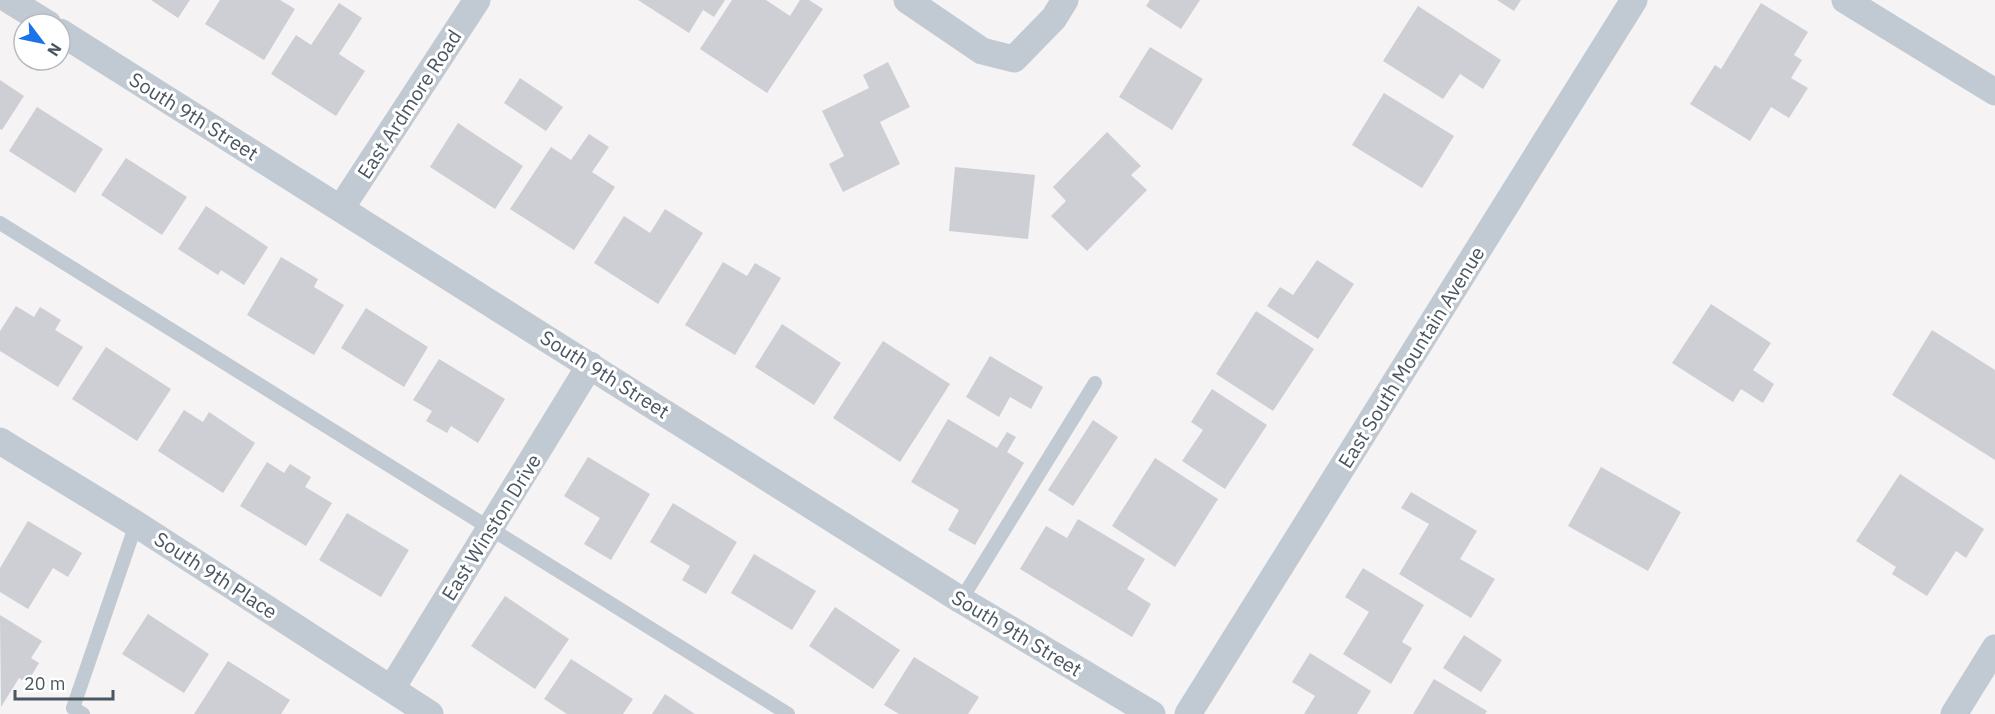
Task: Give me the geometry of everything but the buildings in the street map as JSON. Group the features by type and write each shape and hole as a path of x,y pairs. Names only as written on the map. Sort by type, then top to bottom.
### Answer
{"street":[{"path":"9,0 28,12"},
{"name":"East Ardmore Road","path":"341,208 477,0"},
{"path":"908,0 982,51 1014,59 1054,18 1065,0"},
{"name":"East South Mountain Avenue","path":"1188,714 1634,0"},
{"path":"1845,0 1995,92"},
{"name":"South 9th Street","path":"72,40 961,600 1152,714"},
{"name":"East Winston Drive","path":"392,688 590,365"},
{"name":"South 9th Place","path":"0,441 136,524 430,714"},
{"path":"1954,714 1995,648"}],"lane":[{"path":"0,223 788,714"},
{"path":"961,600 1095,383"},
{"path":"83,714 73,708 136,524"}]}
